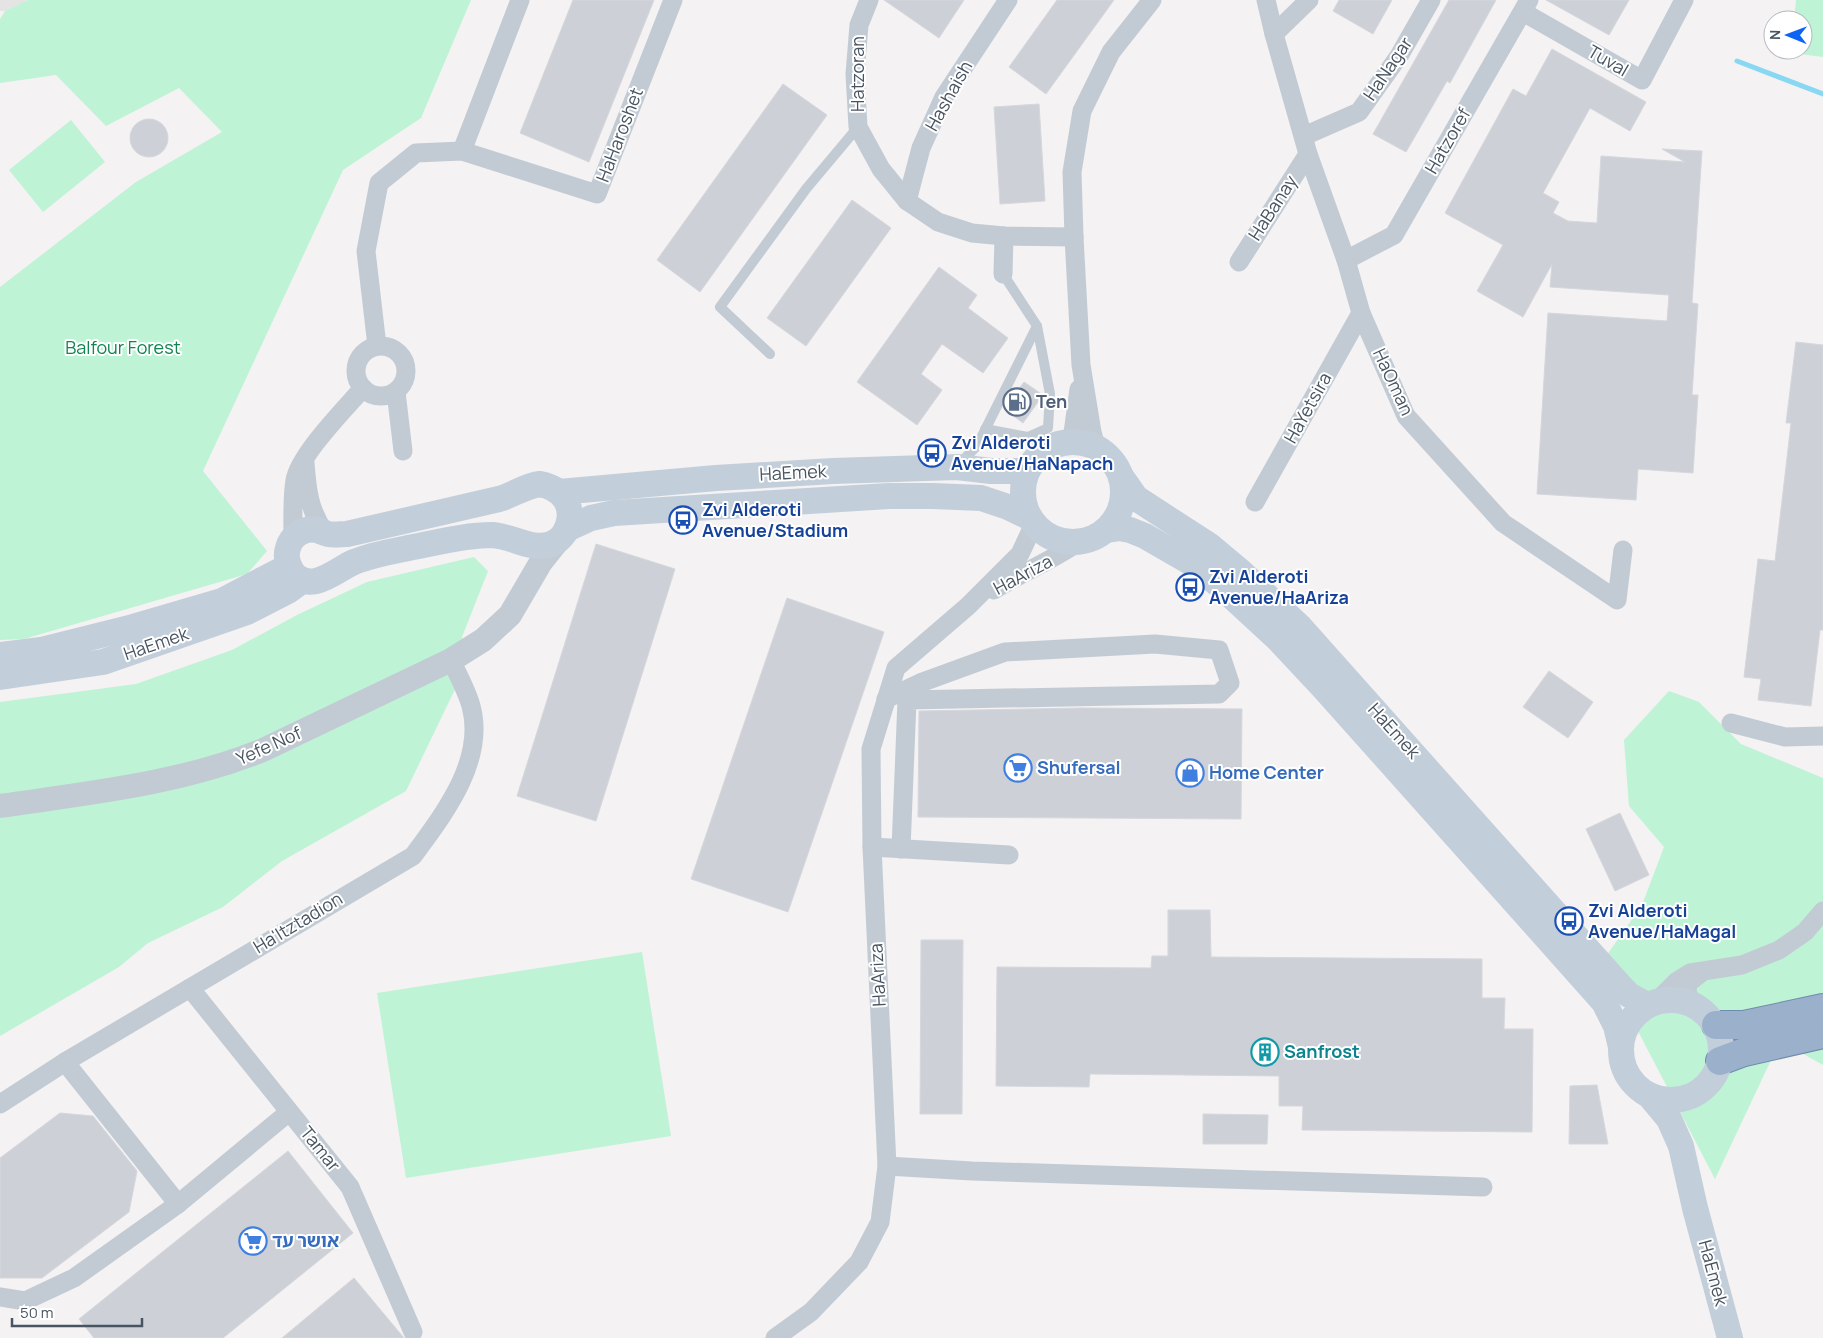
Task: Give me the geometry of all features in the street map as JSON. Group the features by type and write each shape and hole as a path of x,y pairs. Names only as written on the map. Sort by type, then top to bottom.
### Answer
{"highway":[{"path":"1716,1025 1744,1025 1823,1008"},
{"path":"1720,1061 1744,1052 1823,1034"}],"main road":[{"path":"1070,442 1084,443 1096,447 1112,460 1122,478 1124,494 1117,518 1107,530 1093,539 1077,543 1053,539 1042,532 1031,520 1023,494 1024,482 1028,471 1035,459 1045,450 1057,444 1070,442"},
{"name":"HaEmek","path":"293,537 300,532 308,530 347,534 499,499 512,495 530,485 540,484 550,486 559,492 726,477 833,471 957,467 991,471 1028,471"},
{"name":"HaEmek","path":"1122,478 1136,498 1210,546 1299,626 1629,994 1651,1004"},
{"path":"559,492 566,499 569,509 570,519 564,533"},
{"name":"HaEmek","path":"296,573 311,582 319,580 354,562 375,555 443,541 490,535 506,536 533,546 543,546 553,543 564,533 591,518 614,513 889,496 981,498 1008,507 1031,520"},
{"name":"HaEmek","path":"1107,530 1120,528 1145,536 1196,566 1279,640 1604,1002 1616,1026 1621,1047"},
{"path":"293,537 286,552 296,573"},
{"name":"HaEmek","path":"0,655 41,650 133,627 222,601 296,573"},
{"name":"HaEmek","path":"0,677 103,662 247,612 288,590 296,573"},
{"path":"1672,999 1692,1004 1709,1016 1716,1025 1722,1044 1720,1061 1714,1076 1700,1092 1690,1097 1669,1100 1648,1095 1632,1082 1622,1062 1621,1047 1624,1032 1635,1014 1651,1004 1672,999"},
{"name":"HaEmek","path":"1648,1095 1670,1119 1677,1133 1730,1338"},
{"name":"HaEmek","path":"1690,1097 1688,1134 1695,1208"}],"street":[{"path":"462,151 520,0"},
{"name":"HaHaroshet","path":"377,346 366,251 379,183 416,153 462,151 597,194 673,0"},
{"name":"Hatzoran","path":"869,0 859,25 856,64 858,127 881,169 907,201 938,222 972,233 1004,236 1074,237"},
{"name":"Hashaish","path":"907,201 921,148 944,97 1008,0"},
{"path":"1096,447 1081,365 1072,172 1082,111 1111,52 1152,0"},
{"path":"1255,0 1274,34"},
{"path":"1266,0 1274,34"},
{"path":"1274,34 1309,0"},
{"name":"HaNagar","path":"1306,145 1359,112 1399,56 1430,0"},
{"name":"Tuval","path":"1526,6 1642,80 1684,0"},
{"name":"Hatzoref","path":"1346,260 1394,235 1526,6"},
{"name":"HaOman","path":"1274,34 1306,145 1346,260 1361,313 1406,416 1503,523 1617,600 1623,550"},
{"name":"HaBanay","path":"1239,262 1306,145"},
{"path":"1003,274 1004,236"},
{"name":"HaYetsira","path":"1255,502 1361,313"},
{"path":"377,346 386,346 394,349 405,361 407,370 402,386 396,392 382,396 375,395 363,388 356,374 359,359 364,353 377,346"},
{"path":"1070,442 1073,433 1081,365"},
{"path":"293,537 295,478 304,457 363,388"},
{"path":"396,392 403,451"},
{"path":"304,457 307,485 315,518 325,533"},
{"name":"HaAriza","path":"775,1338 811,1312 859,1262 880,1222 887,1166 872,847 871,749 886,699 896,668 968,606 1020,554 1031,520"},
{"name":"Yefe Nof","path":"0,806 151,784 222,765 263,750 451,660 484,640 510,615 541,562 564,533"},
{"name":"Yefe Nof","path":"510,615 524,575 524,554 519,541"},
{"name":"HaAriza","path":"968,606 1018,575 1061,554 1077,543"},
{"path":"1155,644 1219,650 1230,683 1220,694 886,699 920,683 1005,652 1155,644"},
{"name":"Ha'Itztadion","path":"0,1104 65,1062 413,856 443,815 460,786 471,751 474,732 472,708 451,660"},
{"path":"901,849 907,700"},
{"path":"1730,723 1785,737 1823,736"},
{"path":"872,847 1009,856"},
{"path":"1651,1004 1682,977 1690,973 1742,965 1779,950 1805,932 1823,911"},
{"path":"1692,1004 1687,992 1688,983 1704,971"},
{"name":"Tamar","path":"190,988 350,1187 413,1332"},
{"path":"65,1062 178,1204"},
{"path":"0,1297 25,1301 74,1278 178,1204 290,1112"},
{"path":"887,1166 972,1171 1483,1187"}],"lane":[{"path":"770,354 720,307 806,189 858,127"},
{"path":"985,429 1028,436 1048,428 1050,394 1037,326 1003,274"},
{"path":"957,467 977,446 1037,326"}],"shaded area":[{"path":"0,0 28,0 5,11 0,11"}],"green space":[{"name":"Balfour Forest","path":"28,0 471,0 421,118 343,170 203,471 267,551 247,574 24,639 0,640 0,287 136,182 222,132 179,88 106,126 56,75 0,83 0,19 5,11"},
{"path":"1796,0 1823,0 1823,57 1813,56 1813,10 1795,10"},
{"path":"71,120 105,162 43,212 9,170"},
{"path":"474,557 488,571 462,637 459,681 406,791 282,861 223,907 148,943 119,967 0,1036 0,702 136,684 232,650 297,615 367,582"},
{"path":"1669,691 1699,702 1741,744 1823,778 1823,1065 1780,1041 1715,1179 1602,962 1642,905 1664,847 1629,806 1624,740"},
{"path":"642,952 671,1136 406,1178 377,993"}],"building":[{"path":"573,0 654,0 589,162 520,133"},
{"path":"884,0 964,0 939,38"},
{"path":"1057,0 1114,0 1046,94 1009,67"},
{"path":"1339,0 1392,0 1373,34 1333,11"},
{"path":"1449,0 1496,0 1450,83 1447,81 1406,152 1373,134"},
{"path":"1546,0 1629,0 1609,35"},
{"path":"1552,49 1646,102 1630,131 1590,108 1543,193 1559,202 1553,213 1568,221 1597,223 1601,156 1685,162 1662,149 1702,151 1692,303 1698,304 1692,395 1698,395 1693,473 1638,469 1636,500 1537,494 1548,313 1667,321 1669,295 1550,287 1552,264 1523,317 1477,291 1503,245 1445,213 1513,89 1526,96"},
{"path":"783,84 827,115 700,292 657,260"},
{"path":"1039,104 1045,201 1000,204 994,107"},
{"path":"149,119 156,120 162,125 167,131 167,145 162,151 156,156 149,157 142,156 136,151 131,145 130,138 131,131 136,125 142,120"},
{"path":"852,200 891,228 806,346 767,318"},
{"path":"939,267 977,295 968,308 1008,338 983,373 942,344 921,374 942,390 917,425 857,382"},
{"path":"1796,342 1823,345 1823,630 1820,630 1811,706 1758,700 1761,679 1744,677 1758,559 1775,561 1791,423 1786,423"},
{"path":"1024,382 1043,395 1023,423 1004,409"},
{"path":"596,544 675,569 596,821 517,796"},
{"path":"787,598 884,632 788,912 691,879"},
{"path":"1549,671 1593,702 1568,738 1523,707"},
{"path":"1081,708 1242,709 1241,819 918,817 919,711"},
{"path":"1620,813 1649,875 1615,891 1586,829"},
{"name":"Sanfrost","path":"1168,910 1210,910 1211,957 1482,959 1482,998 1505,998 1504,1029 1533,1029 1532,1132 1302,1130 1303,1106 1279,1106 1279,1076 1090,1074 1089,1087 996,1086 997,967 1151,968 1152,956 1168,956"},
{"path":"921,940 963,940 962,1114 920,1114"},
{"path":"1597,1085 1608,1144 1569,1144 1570,1086"},
{"path":"60,1113 93,1116 137,1171 129,1212 42,1278 0,1278 0,1158"},
{"path":"1203,1114 1268,1115 1267,1144 1203,1144"},
{"path":"288,1151 353,1233 223,1338 94,1338 79,1319"},
{"path":"354,1278 404,1338 282,1338"}],"waterway":[{"path":"1737,61 1823,94"}],"place":[{"name":"Ten","path":"1017,402"},
{"name":"Zvi Alderoti Avenue/HaNapach","path":"932,453"},
{"name":"Zvi Alderoti Avenue/Stadium","path":"683,520"},
{"name":"Zvi Alderoti Avenue/HaAriza","path":"1190,587"},
{"name":"Shufersal","path":"1018,768"},
{"name":"Home Center","path":"1190,773"},
{"name":"Zvi Alderoti Avenue/HaMagal","path":"1569,921"},
{"name":"Sanfrost","path":"1265,1052"},
{"name":"אושר עד","path":"253,1241"}]}
